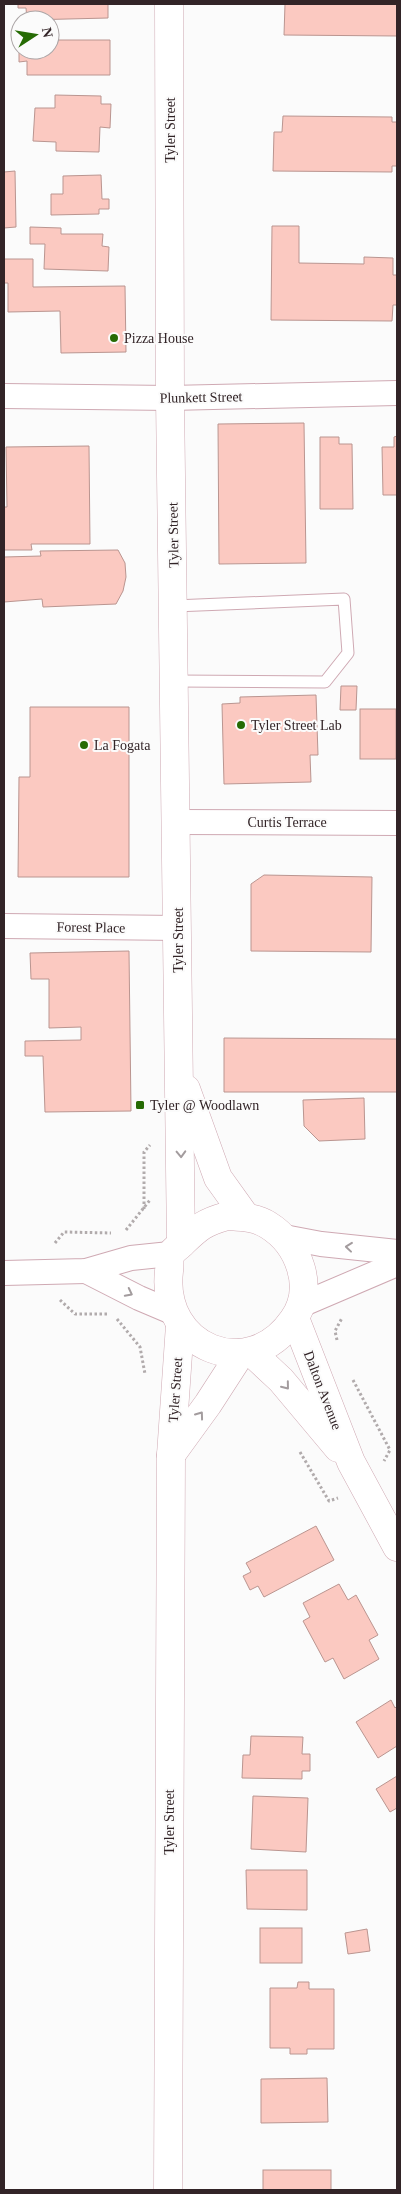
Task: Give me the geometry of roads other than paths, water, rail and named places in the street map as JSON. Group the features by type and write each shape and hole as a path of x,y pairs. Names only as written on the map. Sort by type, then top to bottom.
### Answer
{"main road":[{"name":"Tyler Street","path":"169,4 170,398 178,928 175,1249"},
{"name":"Tyler Street","path":"178,1067 218,1178 246,1217"},
{"path":"228,1216 246,1217 267,1224 284,1237 295,1252 302,1269 304,1287 298,1312 284,1333 269,1345 246,1352 218,1351 197,1341 176,1318 167,1289 175,1249 193,1231 209,1221 228,1216"},
{"name":"Dalton Avenue","path":"298,1312 351,1462 397,1547"},
{"name":"Tyler Street","path":"168,2190 171,1455 176,1318"},
{"name":"Tyler Street","path":"171,1455 246,1352"},
{"name":"Dalton Avenue","path":"246,1352 281,1380 351,1462"}],"street":[{"name":"Plunkett Street","path":"4,396 170,398 397,393"},
{"name":"Curtis Terrace","path":"177,822 397,823"},
{"name":"Forest Place","path":"4,926 178,928"},
{"path":"284,1237 321,1244 397,1252"},
{"path":"4,1273 86,1271 131,1258 175,1249"},
{"path":"298,1312 397,1264"},
{"path":"86,1271 176,1318"}],"lane":[{"path":"174,606 344,599 348,653 325,682 175,681"}],"place":[{"name":"Pizza House","path":"114,338"},
{"name":"Tyler Street Lab","path":"241,725"},
{"name":"La Fogata","path":"84,745"},
{"name":"Tyler @ Woodlawn","path":"140,1105"}]}
